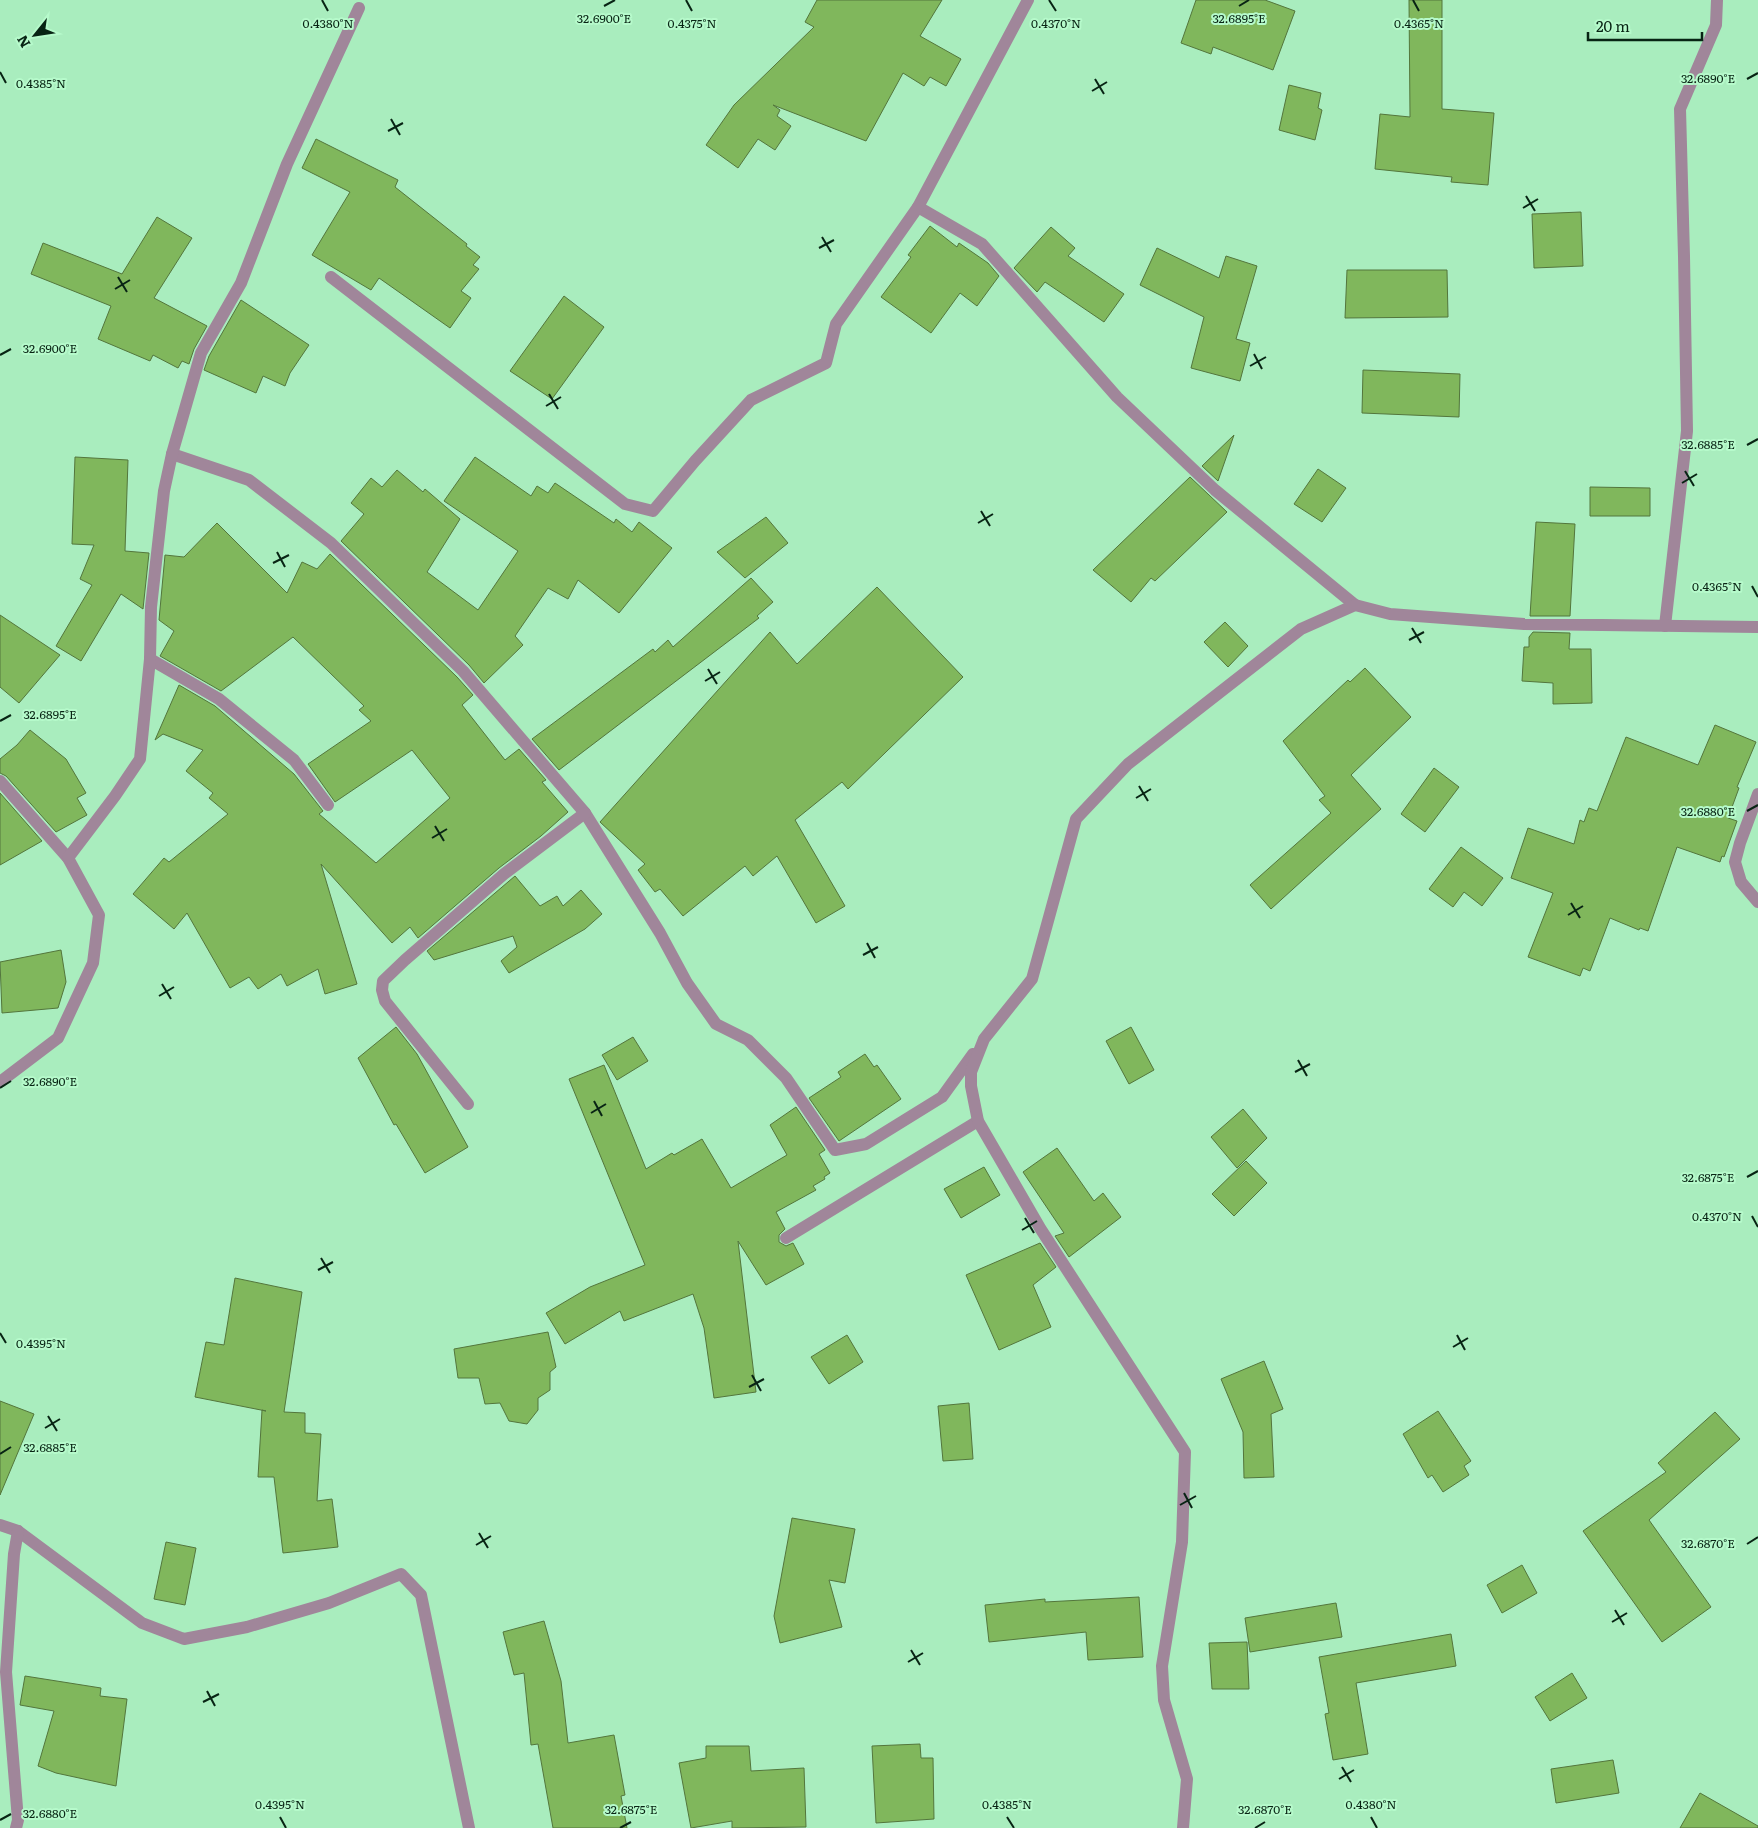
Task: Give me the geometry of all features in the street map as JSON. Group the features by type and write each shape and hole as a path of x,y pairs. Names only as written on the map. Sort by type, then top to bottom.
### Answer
{"street":[{"path":"331,277 625,504 653,511 695,461 751,400 826,363 836,324 918,207 1028,0"},
{"path":"1665,626 1687,431 1680,109 1716,25 1717,0"},
{"path":"68,858 115,796 140,759 150,659 150,607 164,491 172,454 201,353 241,283 287,164 359,8"},
{"path":"918,207 982,244 1117,397 1215,490 1355,605 1390,614 1524,624 1758,627"},
{"path":"172,454 249,480 330,543 463,671 585,813 660,934 687,983 716,1024 748,1040 786,1078 835,1150 866,1144 942,1097 984,1039 1032,979 1076,819 1128,764 1301,630 1355,605"},
{"path":"150,659 218,699 294,760 328,805"},
{"path":"0,781 68,858 99,915 93,963 58,1038 0,1082"},
{"path":"1758,794 1735,862 1741,882 1758,902"},
{"path":"468,1104 385,1002 382,990 384,981 405,960 504,874 585,813"},
{"path":"984,1039 971,1072 971,1086 978,1121 1040,1228 1185,1452 1182,1542 1162,1666 1164,1700 1187,1779 1183,1828"},
{"path":"786,1238 978,1121"},
{"path":"0,1525 18,1531 142,1623 184,1639 247,1627 330,1603 401,1574 421,1595 469,1828"},
{"path":"16,1828 18,1820 6,1672 14,1554 18,1531"}],"building":[{"path":"817,0 942,0 920,36 961,59 946,86 930,77 924,86 903,73 866,141 773,105 780,110 777,116 791,126 775,150 758,139 738,168 706,145 734,105 814,27 805,22"},
{"path":"1196,0 1265,0 1295,11 1273,70 1213,47 1211,54 1181,43"},
{"path":"1409,0 1442,0 1442,109 1494,113 1488,185 1451,182 1452,177 1375,169 1380,114 1410,117"},
{"path":"1289,85 1321,93 1318,108 1322,110 1315,140 1279,130"},
{"path":"316,139 398,180 395,187 467,244 466,246 480,257 473,265 479,269 461,291 471,298 450,328 379,278 371,290 312,255 350,192 302,168"},
{"path":"1581,212 1583,266 1534,268 1532,214"},
{"path":"157,217 192,238 154,298 207,326 194,349 189,364 182,361 178,368 153,355 150,361 98,339 111,306 31,274 43,243 122,274"},
{"path":"930,226 957,247 959,243 988,263 999,276 977,306 960,293 931,333 881,297 911,257 908,255"},
{"path":"1051,227 1075,248 1068,256 1124,294 1104,322 1045,282 1037,292 1014,268"},
{"path":"1157,248 1219,278 1226,256 1257,266 1236,339 1250,343 1240,381 1191,368 1204,317 1140,285"},
{"path":"1347,270 1447,270 1448,317 1345,318"},
{"path":"564,296 604,327 552,399 510,371"},
{"path":"241,300 309,345 290,373 285,386 263,376 256,393 204,370 209,356"},
{"path":"1363,370 1460,374 1459,417 1362,413"},
{"path":"1234,435 1218,481 1202,466"},
{"path":"75,457 128,460 125,551 149,553 143,609 121,594 81,661 56,646 92,585 80,579 94,545 72,544"},
{"path":"475,457 531,496 537,486 548,493 555,483 614,523 616,519 632,532 639,522 672,548 619,613 578,580 568,599 548,588 515,636 523,645 484,683 469,665 341,541 364,514 351,503 371,478 382,487 397,470 423,492 425,489 460,519 427,572 478,610 518,551 444,501"},
{"path":"1318,469 1346,488 1322,522 1294,504"},
{"path":"1190,477 1227,512 1155,581 1151,578 1131,602 1093,570"},
{"path":"1590,487 1650,488 1650,516 1590,516"},
{"path":"766,517 788,543 745,578 717,552"},
{"path":"1536,522 1575,524 1570,616 1530,616"},
{"path":"217,523 287,593 302,562 317,569 330,554 457,677 473,695 462,705 505,760 519,749 546,780 542,782 568,812 541,836 499,868 418,938 410,927 392,943 321,864 357,984 325,994 318,969 287,986 281,974 258,989 249,977 230,988 187,913 174,929 133,894 164,858 169,862 228,814 209,798 213,793 186,771 203,750 163,734 155,740 179,685 215,706 294,774 323,811 319,814 376,863 450,798 412,750 335,802 308,764 371,721 359,710 364,706 293,637 221,691 160,656 174,631 159,620 165,555 184,557"},
{"path":"751,578 773,602 757,616 759,618 559,770 532,739 653,649 655,652 668,640 673,647"},
{"path":"877,587 963,677 848,789 842,782 795,820 845,906 816,923 777,856 753,876 745,866 683,916 660,889 655,892 638,870 645,864 600,822 770,632 797,664"},
{"path":"0,615 60,655 19,703 0,687"},
{"path":"1225,622 1248,646 1228,667 1204,642"},
{"path":"1533,632 1570,633 1569,649 1591,649 1592,703 1553,704 1553,683 1522,681 1524,647 1529,647 1529,637"},
{"path":"1365,668 1411,717 1351,775 1381,809 1271,909 1250,885 1331,813 1319,800 1325,796 1283,741 1348,680 1350,682"},
{"path":"1715,725 1756,742 1737,787 1739,788 1728,818 1737,821 1724,857 1722,856 1720,862 1677,847 1648,931 1640,928 1639,930 1610,918 1590,971 1583,968 1580,976 1528,957 1553,893 1511,878 1528,828 1574,844 1580,820 1584,822 1589,808 1597,811 1626,737 1698,765"},
{"path":"30,730 66,759 86,793 77,798 87,815 56,832 6,776 0,773 0,759 17,745"},
{"path":"1434,768 1459,787 1425,832 1401,814"},
{"path":"0,793 42,841 0,865"},
{"path":"1461,847 1503,878 1482,906 1464,892 1453,907 1429,889"},
{"path":"515,876 540,906 557,896 563,906 581,890 602,914 585,929 509,973 501,961 517,947 513,936 434,960 427,951"},
{"path":"61,950 66,982 58,1008 2,1013 0,962"},
{"path":"396,1027 417,1054 468,1147 425,1173 396,1124 394,1125 358,1058"},
{"path":"1131,1027 1154,1070 1129,1084 1106,1041"},
{"path":"633,1037 648,1061 617,1080 602,1055"},
{"path":"865,1054 874,1067 877,1065 901,1099 839,1141 809,1098 841,1077 838,1072"},
{"path":"604,1065 646,1169 672,1153 674,1155 702,1139 731,1188 787,1155 770,1125 796,1107 825,1150 819,1154 830,1173 824,1177 825,1179 813,1186 816,1190 776,1212 785,1229 779,1235 779,1242 786,1246 793,1243 804,1264 766,1285 738,1241 756,1392 714,1398 704,1328 693,1294 624,1321 620,1311 565,1344 546,1313 590,1287 645,1265 569,1079"},
{"path":"1243,1109 1267,1138 1237,1168 1211,1137"},
{"path":"1057,1148 1094,1201 1103,1193 1121,1217 1069,1257 1055,1236 1064,1233 1023,1172"},
{"path":"1246,1161 1267,1183 1234,1216 1212,1194"},
{"path":"984,1167 1000,1195 961,1218 944,1189"},
{"path":"1040,1243 1056,1267 1033,1285 1051,1327 999,1350 966,1275"},
{"path":"235,1278 302,1292 284,1412 305,1413 305,1433 321,1434 317,1501 332,1499 338,1547 283,1553 274,1477 258,1477 262,1410 195,1397 206,1342 224,1345"},
{"path":"548,1332 556,1367 550,1372 550,1390 538,1398 538,1410 527,1424 509,1421 500,1403 485,1404 479,1378 458,1378 454,1349"},
{"path":"847,1335 863,1362 829,1384 811,1357"},
{"path":"1264,1361 1283,1409 1271,1414 1274,1477 1244,1478 1243,1432 1221,1379"},
{"path":"0,1401 34,1414 0,1495"},
{"path":"969,1403 973,1459 943,1461 938,1406"},
{"path":"1438,1411 1471,1461 1464,1466 1469,1475 1443,1492 1432,1475 1428,1478 1403,1434"},
{"path":"1715,1412 1740,1439 1649,1520 1711,1607 1662,1642 1583,1531 1666,1472 1658,1463"},
{"path":"792,1518 855,1529 845,1583 829,1580 842,1627 780,1643 774,1616"},
{"path":"166,1542 196,1548 185,1605 154,1599"},
{"path":"1522,1565 1537,1593 1502,1613 1487,1585"},
{"path":"1139,1597 1143,1657 1088,1660 1086,1632 989,1642 985,1605 1045,1599 1045,1602"},
{"path":"1336,1603 1342,1637 1250,1652 1245,1618"},
{"path":"544,1621 561,1681 568,1743 614,1735 625,1795 621,1796 627,1828 553,1828 538,1744 531,1745 524,1673 514,1675 503,1632"},
{"path":"1451,1634 1456,1666 1356,1683 1368,1754 1333,1760 1325,1714 1329,1713 1319,1657"},
{"path":"1247,1642 1249,1689 1212,1689 1209,1643"},
{"path":"1572,1673 1587,1698 1550,1721 1535,1697"},
{"path":"25,1676 101,1688 100,1696 127,1699 116,1786 56,1773 38,1766 54,1711 20,1705"},
{"path":"920,1744 921,1758 933,1758 934,1819 876,1823 872,1746"},
{"path":"706,1746 749,1746 751,1771 804,1768 806,1827 732,1828 732,1821 691,1828 679,1763 706,1758"},
{"path":"1613,1760 1619,1793 1556,1803 1551,1769"},
{"path":"1700,1793 1758,1826 1758,1828 1680,1828"}]}
